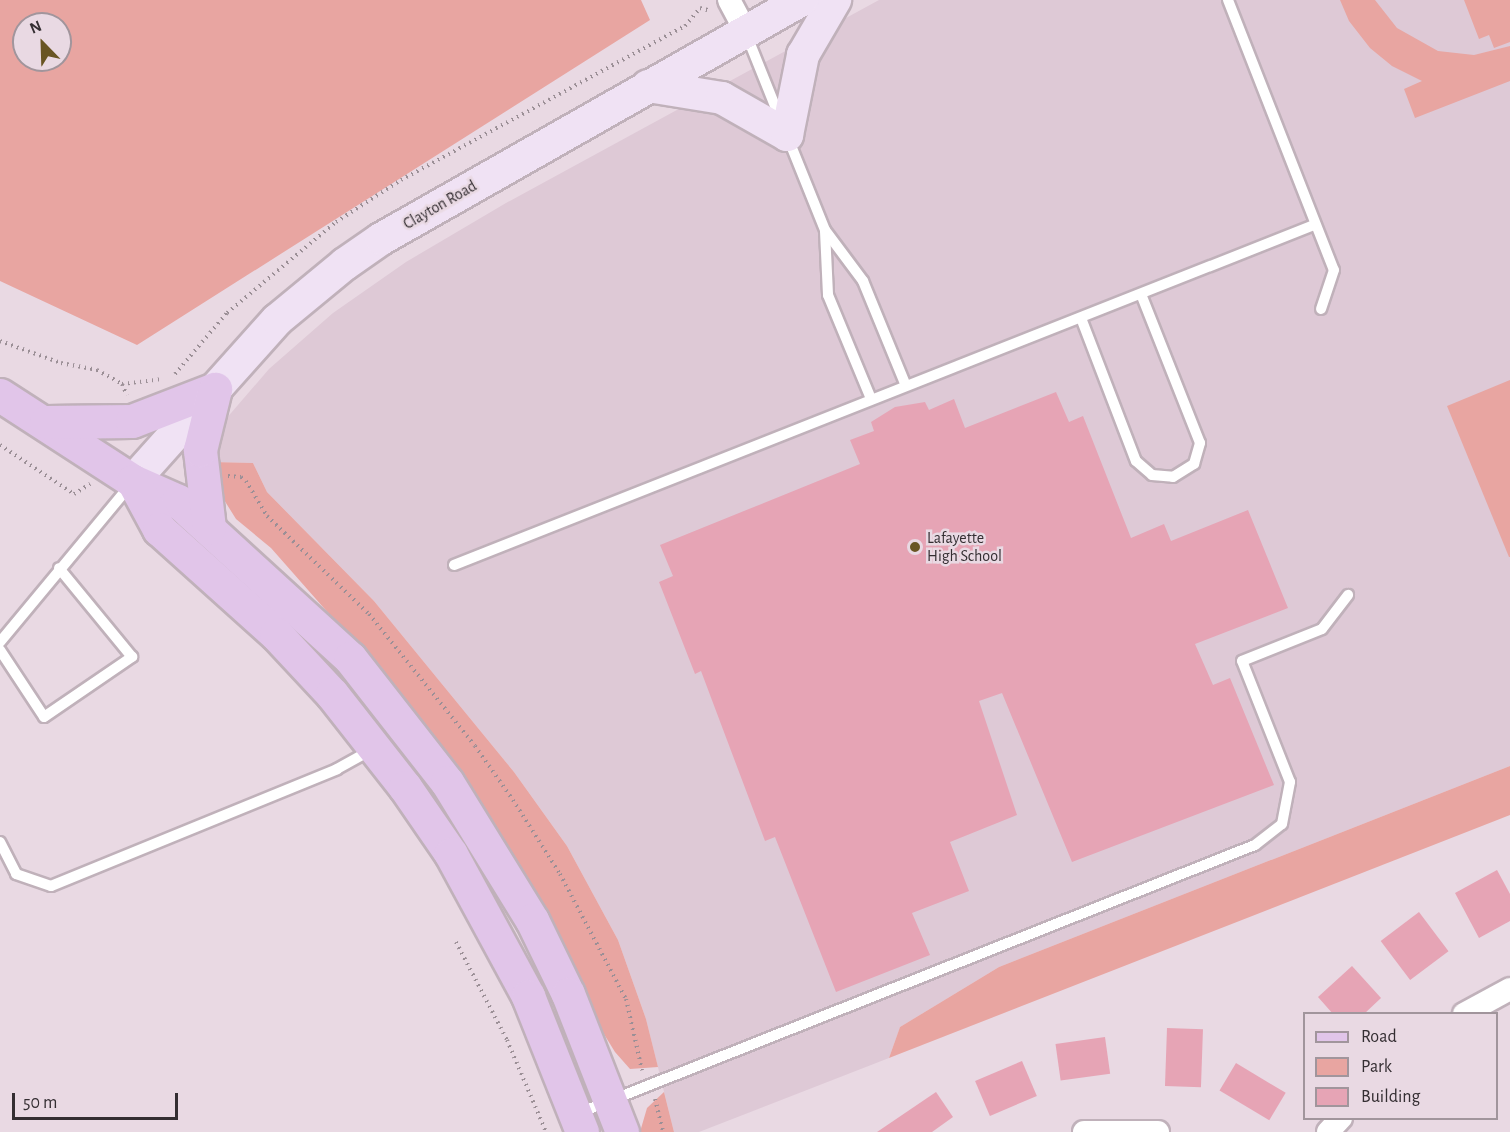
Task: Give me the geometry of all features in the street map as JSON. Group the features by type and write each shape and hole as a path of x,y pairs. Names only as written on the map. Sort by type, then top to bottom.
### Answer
{"main road":[{"name":"Clayton Road","path":"133,481 277,320 372,246 745,30 802,0"},
{"path":"648,86 722,98 787,135 803,55 835,0"},
{"path":"45,422 132,421 215,389"},
{"path":"209,528 201,450 215,389"},
{"path":"0,395 133,481 178,501 350,658 447,782 532,920 568,994 612,1100 622,1132"},
{"path":"133,481 159,529 276,634 377,747 451,854 491,924 528,996 579,1123"}],"street":[{"path":"729,0 745,30"},
{"path":"1468,1012 1510,989"},
{"path":"1328,1132 1340,1120"},
{"path":"1084,1132 1158,1132"}],"lane":[{"path":"1228,0 1314,225 1334,270 1321,309"},
{"path":"745,30 825,230 863,281 906,386"},
{"path":"454,565 1314,225"},
{"path":"825,230 828,295 871,399"},
{"path":"1081,318 1136,461 1152,475 1173,477 1194,464 1200,443 1141,294"},
{"path":"0,642 133,481"},
{"path":"0,650 44,717 132,657 59,568"},
{"path":"579,1123 612,1100 1255,845 1282,824 1290,782 1242,661 1322,629 1348,596"},
{"path":"0,842 16,874 51,886 337,769 377,747"}],"path":[{"path":"0,341 61,363 97,370 122,384 130,401"},
{"path":"0,445 75,494"},
{"path":"456,942 507,1040 546,1132"},
{"path":"655,1097 663,1132"}],"shaded area":[{"name":"Lafayette High School","path":"879,0 1510,0 1510,766 999,967 900,1027 889,1058 699,1132 674,1132 646,1019 618,940 567,846 514,772 374,601 267,492 253,463 212,462 219,427 269,369 333,313 406,262 506,203"}],"green space":[{"path":"0,0 641,0 650,20 137,345 0,281"},
{"path":"1340,0 1375,0 1397,28 1438,51 1474,55 1510,46 1510,81 1415,118 1404,89 1422,81 1392,66 1370,48 1349,21"},
{"path":"1464,0 1510,0 1510,42 1494,48 1489,35 1479,39"},
{"path":"1510,380 1510,557 1509,557 1447,406"},
{"path":"212,462 253,463 267,492 374,601 514,772 567,846 618,940 646,1019 658,1067 630,1069 615,1052 382,674 271,548 236,519 221,495"},
{"path":"1510,766 1510,815 889,1058 900,1027 999,967"},
{"path":"664,1092 674,1132 640,1132 647,1108"}],"building":[{"name":"Lafayette High School","path":"1056,392 1069,422 1083,416 1131,538 1164,524 1171,541 1248,510 1288,608 1195,644 1213,685 1230,678 1274,785 1072,862 1002,693 979,701 1017,815 950,842 969,891 912,913 930,955 836,992 775,837 765,841 701,671 695,674 659,582 673,576 660,545 860,464 850,440 874,431 871,422 895,407 925,402 929,410 954,399 965,428"},
{"path":"1497,870 1510,894 1510,921 1479,938 1455,893"},
{"path":"1419,912 1448,951 1410,980 1381,941"},
{"path":"1352,966 1381,998 1366,1012 1331,1012 1318,997"},
{"path":"1167,1028 1203,1029 1201,1087 1165,1086"},
{"path":"1105,1037 1110,1074 1061,1081 1055,1044"},
{"path":"1022,1061 1037,1096 990,1116 975,1081"},
{"path":"1236,1063 1286,1093 1269,1120 1220,1090"},
{"path":"936,1092 953,1117 932,1132 877,1132"}],"place":[{"name":"Lafayette High School","path":"915,547"}]}
